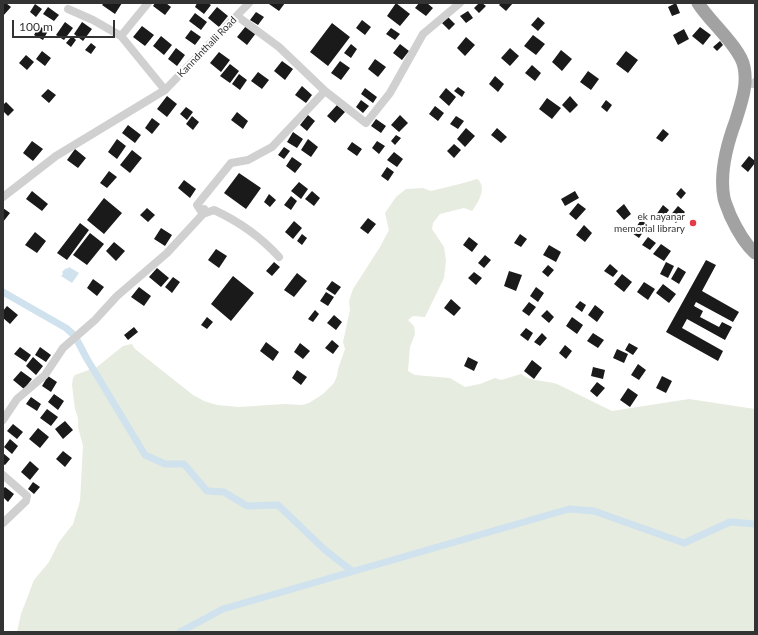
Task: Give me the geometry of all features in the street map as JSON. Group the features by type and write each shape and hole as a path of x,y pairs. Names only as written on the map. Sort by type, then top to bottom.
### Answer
{"highway":[{"path":"698,3 738,54 744,65 750,83 741,104 726,155 722,181 724,199 734,223 749,248 755,253"}],"street":[{"path":"121,36 148,3"},
{"name":"Kanndnthalli Road","path":"3,197 56,156 165,90 249,3"},
{"path":"237,16 279,47 325,91 366,123 390,93 423,34 460,3"},
{"path":"68,9 93,20 121,36 165,90"},
{"path":"204,214 197,205 231,163 248,160 272,147 325,91"},
{"path":"3,420 17,399 45,375 63,348 96,320 117,296 166,253 204,214 214,210 237,221 268,244 279,257"},
{"path":"3,475 26,496 26,501 3,523"}],"shaded area":[{"path":"477,179 482,186 482,191 477,204 472,211 464,208 440,214 433,223 432,229 444,247 446,261 444,278 425,317 413,316 408,320 414,326 415,334 410,347 408,371 415,375 450,378 465,387 480,384 495,378 501,380 521,374 534,380 557,384 612,411 689,399 755,409 755,632 17,632 21,614 34,580 49,562 59,542 73,524 80,501 83,446 78,427 78,418 75,409 72,385 75,375 97,367 123,346 132,344 135,349 193,395 204,401 217,405 239,407 285,404 302,405 309,403 323,394 334,383 337,376 345,349 343,342 350,310 349,301 353,289 389,230 385,213 396,197 406,189 423,188 431,191"}],"water":[{"path":"69,267 79,273 72,283 61,276 63,274 62,272"}],"building":[{"path":"3,3 6,3 11,7 3,16"},
{"path":"104,3 122,3 115,14 102,5"},
{"path":"155,3 166,3 171,7 165,15 153,6"},
{"path":"197,3 208,3 211,5 204,14 195,7"},
{"path":"285,3 279,11 269,4"},
{"path":"396,3 410,14 400,26 387,16"},
{"path":"419,3 427,3 433,8 426,16 415,8"},
{"path":"479,3 486,6 479,13 474,8"},
{"path":"501,3 513,3 506,11 499,5"},
{"path":"676,3 680,13 672,16 668,7"},
{"path":"35,4 42,9 36,17 30,12"},
{"path":"48,7 59,15 54,21 43,14"},
{"path":"217,7 228,16 219,27 208,18"},
{"path":"468,11 473,18 466,23 460,16"},
{"path":"256,12 264,17 258,25 250,20"},
{"path":"195,13 207,22 201,30 189,21"},
{"path":"448,17 455,24 449,30 442,23"},
{"path":"538,17 545,23 538,31 531,25"},
{"path":"362,20 371,27 365,35 356,28"},
{"path":"65,22 73,28 64,40 56,35"},
{"path":"82,22 92,29 83,41 74,34"},
{"path":"332,23 350,37 328,66 310,52"},
{"path":"39,26 48,31 43,40 34,35"},
{"path":"142,26 154,35 145,46 133,37"},
{"path":"246,26 256,33 247,45 237,37"},
{"path":"700,27 711,35 703,45 692,36"},
{"path":"391,28 400,34 395,40 386,34"},
{"path":"684,29 689,39 678,45 673,35"},
{"path":"191,30 201,37 195,45 185,38"},
{"path":"533,35 545,44 536,55 524,46"},
{"path":"72,36 76,40 71,47 66,43"},
{"path":"161,36 172,45 164,55 153,46"},
{"path":"466,37 475,45 465,56 457,48"},
{"path":"720,41 723,45 717,51 713,47"},
{"path":"91,43 96,47 91,54 85,50"},
{"path":"351,44 357,49 351,58 344,53"},
{"path":"400,44 409,51 402,60 393,53"},
{"path":"176,48 185,55 177,66 168,59"},
{"path":"510,48 519,56 510,66 501,58"},
{"path":"561,50 572,59 562,71 552,62"},
{"path":"42,51 51,58 45,66 36,59"},
{"path":"626,51 638,60 628,73 616,64"},
{"path":"219,52 230,60 221,72 210,63"},
{"path":"26,55 34,62 27,70 19,63"},
{"path":"375,59 386,67 378,77 368,69"},
{"path":"282,61 293,69 285,80 274,71"},
{"path":"340,61 350,68 341,80 331,73"},
{"path":"230,64 239,71 230,83 220,76"},
{"path":"532,65 541,73 535,81 525,73"},
{"path":"588,71 599,79 591,90 580,82"},
{"path":"258,72 269,80 262,89 251,81"},
{"path":"239,74 247,80 240,90 232,84"},
{"path":"495,76 504,84 498,92 489,84"},
{"path":"302,86 312,95 306,103 295,95"},
{"path":"458,87 465,92 462,97 454,91"},
{"path":"365,88 377,97 373,103 361,94"},
{"path":"446,88 456,97 449,106 439,97"},
{"path":"48,89 56,95 49,103 41,96"},
{"path":"167,96 177,104 167,117 157,109"},
{"path":"570,96 578,105 570,113 562,105"},
{"path":"547,98 561,108 552,119 539,109"},
{"path":"361,100 369,106 363,113 356,107"},
{"path":"606,100 612,105 607,112 601,107"},
{"path":"6,102 14,110 8,116 3,111 3,105"},
{"path":"337,105 345,112 335,123 327,116"},
{"path":"435,106 444,113 438,121 429,114"},
{"path":"186,107 193,112 187,120 180,114"},
{"path":"237,112 248,121 243,129 231,120"},
{"path":"308,115 315,121 307,131 300,125"},
{"path":"400,115 408,123 399,132 391,125"},
{"path":"192,116 199,122 193,130 186,124"},
{"path":"456,116 464,121 458,129 450,124"},
{"path":"152,118 160,124 152,134 145,128"},
{"path":"376,119 386,126 381,133 371,126"},
{"path":"128,125 141,135 135,143 122,133"},
{"path":"466,128 475,136 465,147 457,139"},
{"path":"497,128 507,137 501,143 491,135"},
{"path":"663,129 669,134 662,142 656,138"},
{"path":"293,132 303,139 297,148 287,142"},
{"path":"396,135 401,138 395,145 391,141"},
{"path":"117,139 126,146 117,159 108,152"},
{"path":"308,139 318,147 311,157 301,150"},
{"path":"32,141 43,149 33,161 23,153"},
{"path":"377,141 385,146 379,154 372,148"},
{"path":"352,142 362,149 357,156 347,149"},
{"path":"454,144 461,150 454,158 447,151"},
{"path":"284,147 290,151 284,159 278,155"},
{"path":"75,149 86,158 78,168 67,160"},
{"path":"132,150 142,158 130,173 120,165"},
{"path":"394,152 403,159 397,167 387,160"},
{"path":"749,156 755,161 755,163 748,172 741,166"},
{"path":"292,157 302,164 295,173 286,166"},
{"path":"387,167 394,172 388,181 381,176"},
{"path":"109,171 117,177 107,188 100,183"},
{"path":"239,173 261,188 246,209 224,193"},
{"path":"184,180 196,189 190,198 178,188"},
{"path":"299,182 308,189 301,199 291,191"},
{"path":"681,188 686,193 681,199 676,194"},
{"path":"32,191 48,204 42,211 26,199"},
{"path":"312,191 320,198 314,206 305,199"},
{"path":"575,191 579,198 565,206 561,199"},
{"path":"269,194 276,200 270,207 264,202"},
{"path":"291,196 297,201 291,210 284,205"},
{"path":"104,198 122,213 104,234 87,220"},
{"path":"578,203 586,209 576,220 569,214"},
{"path":"624,204 631,214 624,220 616,211"},
{"path":"663,205 669,210 662,219 656,215"},
{"path":"678,206 685,212 676,223 669,217"},
{"path":"3,208 10,213 3,222"},
{"path":"147,208 155,215 148,222 140,215"},
{"path":"368,218 376,224 368,234 360,228"},
{"path":"641,220 648,225 639,238 632,233"},
{"path":"294,221 302,228 293,239 285,232"},
{"path":"80,223 89,230 67,260 57,253"},
{"path":"584,225 592,233 585,242 576,235"},
{"path":"161,228 172,235 165,246 154,239"},
{"path":"35,232 46,241 37,253 25,245"},
{"path":"90,233 104,244 87,265 73,255"},
{"path":"302,234 307,238 302,245 297,241"},
{"path":"520,234 527,239 521,247 514,243"},
{"path":"469,237 478,244 472,252 463,245"},
{"path":"648,237 656,243 650,250 642,245"},
{"path":"114,242 125,251 116,261 106,251"},
{"path":"661,244 671,251 664,261 653,254"},
{"path":"549,245 561,252 556,262 543,255"},
{"path":"216,249 227,256 219,268 208,260"},
{"path":"485,255 491,260 484,268 478,263"},
{"path":"706,260 716,265 702,291 739,312 733,322 696,302 694,306 703,311 700,317 719,327 722,322 732,327 725,340 687,319 682,328 723,351 718,361 666,332"},
{"path":"274,262 280,267 272,276 266,271"},
{"path":"666,262 674,266 668,278 660,274"},
{"path":"610,264 618,271 613,277 604,271"},
{"path":"548,265 554,270 548,277 542,272"},
{"path":"678,267 686,272 679,284 671,279"},
{"path":"157,268 169,278 161,287 149,277"},
{"path":"509,271 522,275 516,291 504,286"},
{"path":"474,272 482,278 476,285 468,278"},
{"path":"297,273 307,281 294,297 284,290"},
{"path":"622,274 632,282 624,292 614,284"},
{"path":"233,276 254,293 231,321 211,304"},
{"path":"173,277 180,282 172,293 165,287"},
{"path":"93,279 104,287 97,296 87,288"},
{"path":"332,281 341,287 335,295 326,289"},
{"path":"644,282 655,289 648,300 637,292"},
{"path":"663,284 676,294 669,303 656,293"},
{"path":"139,287 151,296 144,306 131,297"},
{"path":"536,287 544,293 538,302 530,296"},
{"path":"326,292 334,297 328,306 320,301"},
{"path":"451,299 461,308 454,316 444,308"},
{"path":"580,301 586,305 582,312 575,307"},
{"path":"529,302 536,307 529,316 522,311"},
{"path":"595,305 604,312 597,322 588,315"},
{"path":"7,306 18,315 10,324 3,318 3,311"},
{"path":"315,310 319,314 313,322 308,319"},
{"path":"547,310 554,317 549,323 541,316"},
{"path":"334,315 342,322 336,330 327,323"},
{"path":"207,317 213,322 207,329 201,325"},
{"path":"572,317 583,325 577,334 566,326"},
{"path":"134,327 138,332 128,340 124,335"},
{"path":"526,328 533,333 528,341 520,335"},
{"path":"542,333 547,338 540,346 534,342"},
{"path":"593,333 604,340 598,348 587,341"},
{"path":"332,340 339,346 333,354 325,348"},
{"path":"266,342 279,352 273,361 260,351"},
{"path":"300,343 310,351 303,359 294,352"},
{"path":"629,343 638,348 633,355 625,350"},
{"path":"565,345 572,351 566,359 559,353"},
{"path":"20,347 31,355 26,362 14,354"},
{"path":"40,347 51,355 46,362 35,355"},
{"path":"617,349 628,354 624,363 613,358"},
{"path":"33,357 43,366 36,375 26,366"},
{"path":"468,357 478,362 474,371 464,366"},
{"path":"532,360 542,368 534,379 524,371"},
{"path":"638,364 646,370 639,380 631,375"},
{"path":"593,367 605,370 603,379 591,376"},
{"path":"297,370 307,377 301,385 292,378"},
{"path":"21,371 32,379 24,389 13,380"},
{"path":"48,376 57,382 51,392 42,386"},
{"path":"662,376 672,381 666,393 656,388"},
{"path":"597,382 605,388 597,397 590,391"},
{"path":"628,388 638,395 630,407 620,400"},
{"path":"54,394 64,401 58,410 48,402"},
{"path":"31,397 41,404 37,411 26,404"},
{"path":"47,409 58,417 51,426 40,418"},
{"path":"65,421 73,430 63,439 55,429"},
{"path":"13,424 23,432 17,439 7,431"},
{"path":"38,428 49,437 40,448 29,439"},
{"path":"10,439 18,446 12,454 4,447"},
{"path":"63,451 72,458 65,467 56,459"},
{"path":"3,453 10,459 5,465 3,464"},
{"path":"30,461 39,469 30,480 21,472"},
{"path":"33,482 40,487 34,494 28,489"},
{"path":"5,487 14,494 8,502 3,497 3,489"}],"waterway":[{"path":"3,292 66,328 74,335"},
{"path":"77,340 145,455 165,464 184,464 207,491 224,492 247,506 278,505 325,550 352,571"},
{"path":"79,343 83,352"},
{"path":"180,632 223,609 569,509 594,511 684,543 730,522 755,524"}],"place":[{"name":"ek nayanar memorial library","path":"693,223"}]}
